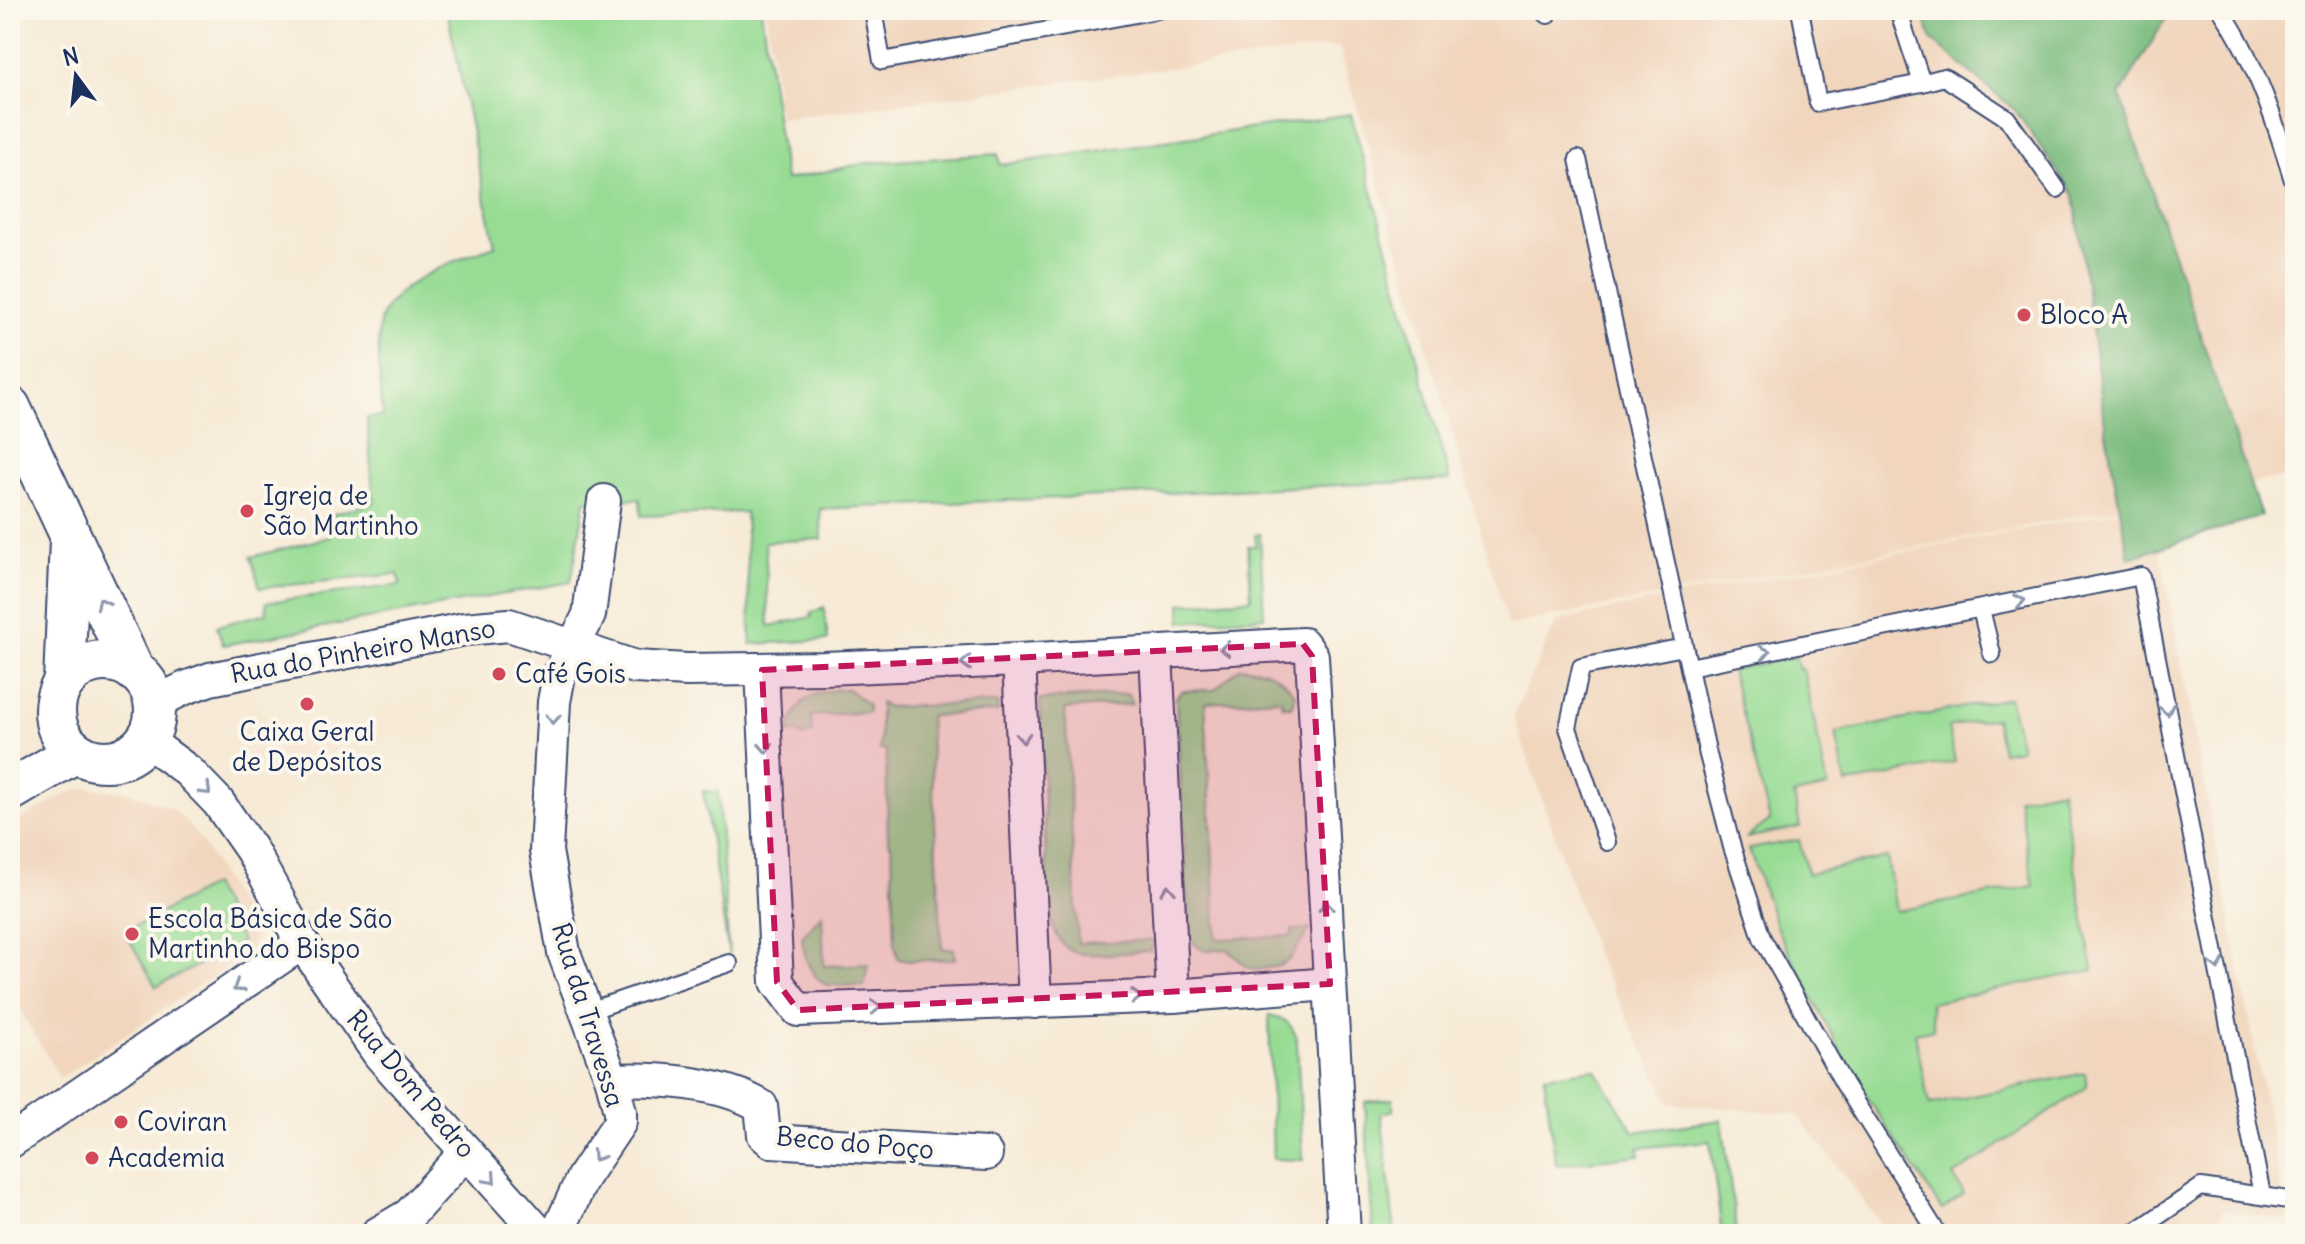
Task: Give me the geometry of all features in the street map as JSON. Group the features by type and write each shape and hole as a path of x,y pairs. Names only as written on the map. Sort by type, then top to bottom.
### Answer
{"street":[{"path":"10,407 52,493 145,705 135,752 106,762 90,759 65,718 70,536"},
{"name":"Rua da Travessa","path":"557,1234 583,1177 620,1122 612,1080 564,953 546,851 554,702 559,675 589,615 604,501"},
{"name":"Rua do Pinheiro Manso","path":"145,705 210,679 465,629 509,625 635,667 762,670 1303,644 1312,656 1330,984"},
{"path":"1156,653 1173,996"},
{"path":"1019,660 1035,1002"},
{"path":"10,791 65,718 75,671 105,661 120,664 145,705"},
{"path":"762,670 777,982 798,1010 1173,996 1330,984 1344,1234"},
{"name":"Rua Dom Pedro","path":"145,705 188,771 218,802 252,851 302,943 379,1054 540,1234"},
{"path":"10,768 65,718"},
{"path":"10,1142 302,943"},
{"name":"Beco do Poço","path":"612,1080 646,1078 687,1083 748,1098 761,1106 764,1135 771,1141 986,1154"},
{"path":"377,1234 409,1215 466,1152"}],"lane":[{"path":"873,10 882,61 1157,10"},
{"path":"1800,10 1818,103 1944,77 2007,118 2057,189"},
{"path":"1898,10 1922,83"},
{"path":"2221,10 2232,26 2265,95 2295,187"},
{"path":"1578,159 1684,647 1732,847 1762,938 1844,1084 1938,1234"},
{"path":"1689,667 2141,576 2262,1195"},
{"path":"1981,609 1992,654"},
{"path":"1607,842 1568,728 1581,667 1684,647"},
{"path":"586,1012 729,963"},
{"path":"2132,1234 2201,1187 2295,1201"}],"highlighted area":[{"path":"1303,644 1312,656 1330,984 798,1010 777,982 762,670"}],"shaded area":[{"path":"766,10 2295,10 2295,475 1508,625 1339,46 780,119"},
{"path":"2151,505 2288,1222 2223,1209 2215,1234 1889,1234 1797,1114 1669,1103 1594,950 1513,715 1557,621"},
{"name":"Escola Básica de São Martinho do Bispo","path":"85,788 129,792 171,808 200,839 255,938 249,953 60,1078 10,993 10,825 64,795"}],"green space":[{"path":"447,10 761,10 785,180 866,163 998,154 1000,165 1351,114 1450,480 820,509 822,539 765,542 769,626 812,617 811,613 824,607 828,640 751,644 745,512 641,516 640,499 585,501 571,582 223,645 217,626 267,613 266,602 400,585 398,574 260,588 251,557 330,537 325,516 374,503 367,418 383,416 378,343 380,323 386,309 411,284 428,274 495,246"},
{"path":"1921,10 2171,10 2120,95 2261,516 2129,558 2106,432 2074,195 2015,110 1932,40"},
{"path":"1260,534 1264,617 1181,622 1181,604 1251,599 1248,546 1256,546 1255,535"},
{"path":"1796,657 1799,670 1803,669 1828,787 1794,795 1800,827 1746,838 1770,820 1731,670"},
{"path":"1240,667 1271,673 1283,680 1295,694 1292,706 1282,706 1281,699 1205,703 1217,939 1292,936 1292,930 1310,929 1290,959 1279,966 1256,970 1247,967 1227,949 1209,950 1196,946 1189,936 1176,698 1181,691 1214,690"},
{"path":"848,689 868,705 868,712 811,716 812,732 803,737 798,733 789,733 796,711 808,698 825,691"},
{"path":"1128,694 1132,704 1065,709 1078,943 1157,940 1149,951 1076,953 1061,941 1048,911 1040,700"},
{"path":"2009,698 2021,749 2002,752 1995,718 1948,727 1955,762 1846,784 1836,733"},
{"path":"880,703 888,707 997,703 998,712 929,716 942,949 954,949 955,959 898,959 892,848 888,839 886,750 880,750"},
{"path":"2061,789 2093,970 1930,1003 1934,1029 1915,1033 1929,1105 2085,1073 2087,1087 1953,1176 1964,1194 1942,1210 1855,1079 1778,931 1749,849 1799,840 1808,874 1887,857 1896,911 2034,886 2018,798"},
{"path":"703,791 718,792 729,955"},
{"path":"212,885 242,942 156,987 125,932"},
{"path":"822,914 824,966 868,964 864,986 826,985 811,970 802,937"},
{"path":"1269,1015 1288,1023 1297,1042 1303,1160 1273,1159"},
{"path":"1595,1069 1634,1132 1722,1120 1737,1234 1722,1234 1710,1141 1638,1148 1640,1155 1556,1165 1544,1076"},
{"path":"1393,1099 1393,1111 1381,1113 1395,1234 1373,1234 1365,1102"}],"place":[{"name":"Bloco A","path":"2024,315"},
{"name":"Igreja de São Martinho","path":"247,511"},
{"name":"Café Gois","path":"499,674"},
{"name":"Caixa Geral de Depósitos","path":"307,704"},
{"name":"Escola Básica de São Martinho do Bispo","path":"132,934"},
{"name":"Coviran","path":"121,1122"},
{"name":"Academia","path":"92,1158"}]}
